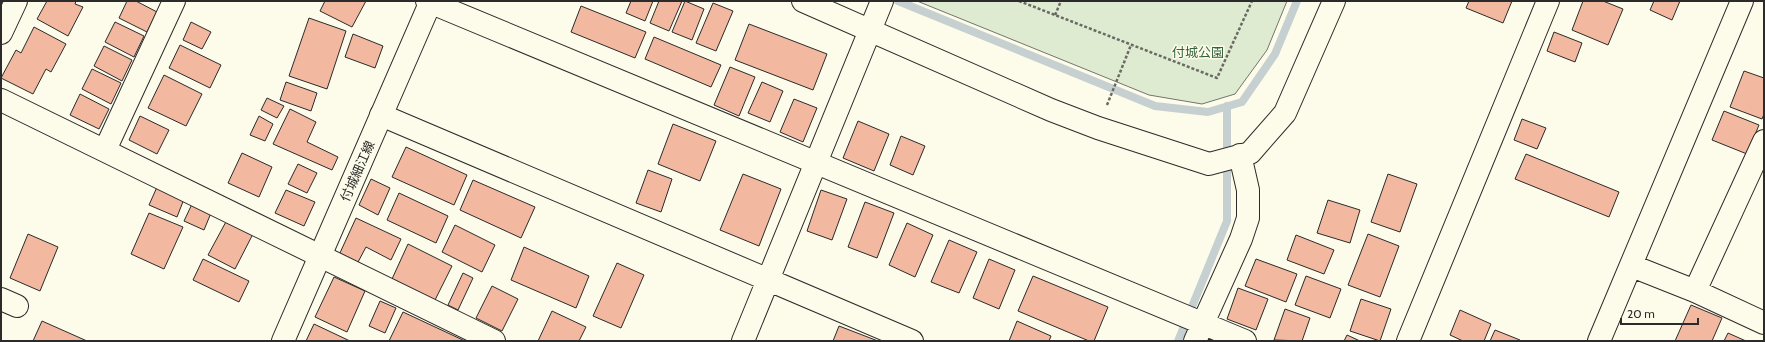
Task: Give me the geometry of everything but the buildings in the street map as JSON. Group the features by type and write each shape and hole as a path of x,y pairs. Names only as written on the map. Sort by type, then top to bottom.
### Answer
{"street":[{"path":"1,33 16,1"},
{"path":"105,150 174,1"},
{"path":"803,1 1051,110 1098,128 1209,164 1250,153 1285,113 1334,1"},
{"path":"743,341 882,1"},
{"path":"1408,341 1548,1"},
{"path":"1599,341 1632,266 1742,1"},
{"path":"429,2 816,163 1199,333 1245,341"},
{"name":"付城細江線","path":"283,341 429,2"},
{"path":"1,100 105,150 319,257 494,341"},
{"path":"381,115 912,341"},
{"path":"1695,291 1764,141"},
{"path":"1199,333 1241,239 1248,218 1248,190 1240,155"},
{"path":"1632,266 1695,291 1764,323"}],"path":[{"path":"1019,1 1217,78 1252,1"},
{"path":"1055,15 1061,1"},
{"path":"1098,128 1131,45"}],"green space":[{"name":"付城公園","path":"917,1 1287,1 1267,50 1235,94 1202,104 1149,95"}],"waterway":[{"path":"898,1 1155,106 1208,112 1242,102 1275,54 1297,1"},
{"path":"1178,341 1227,221 1227,106"}]}
